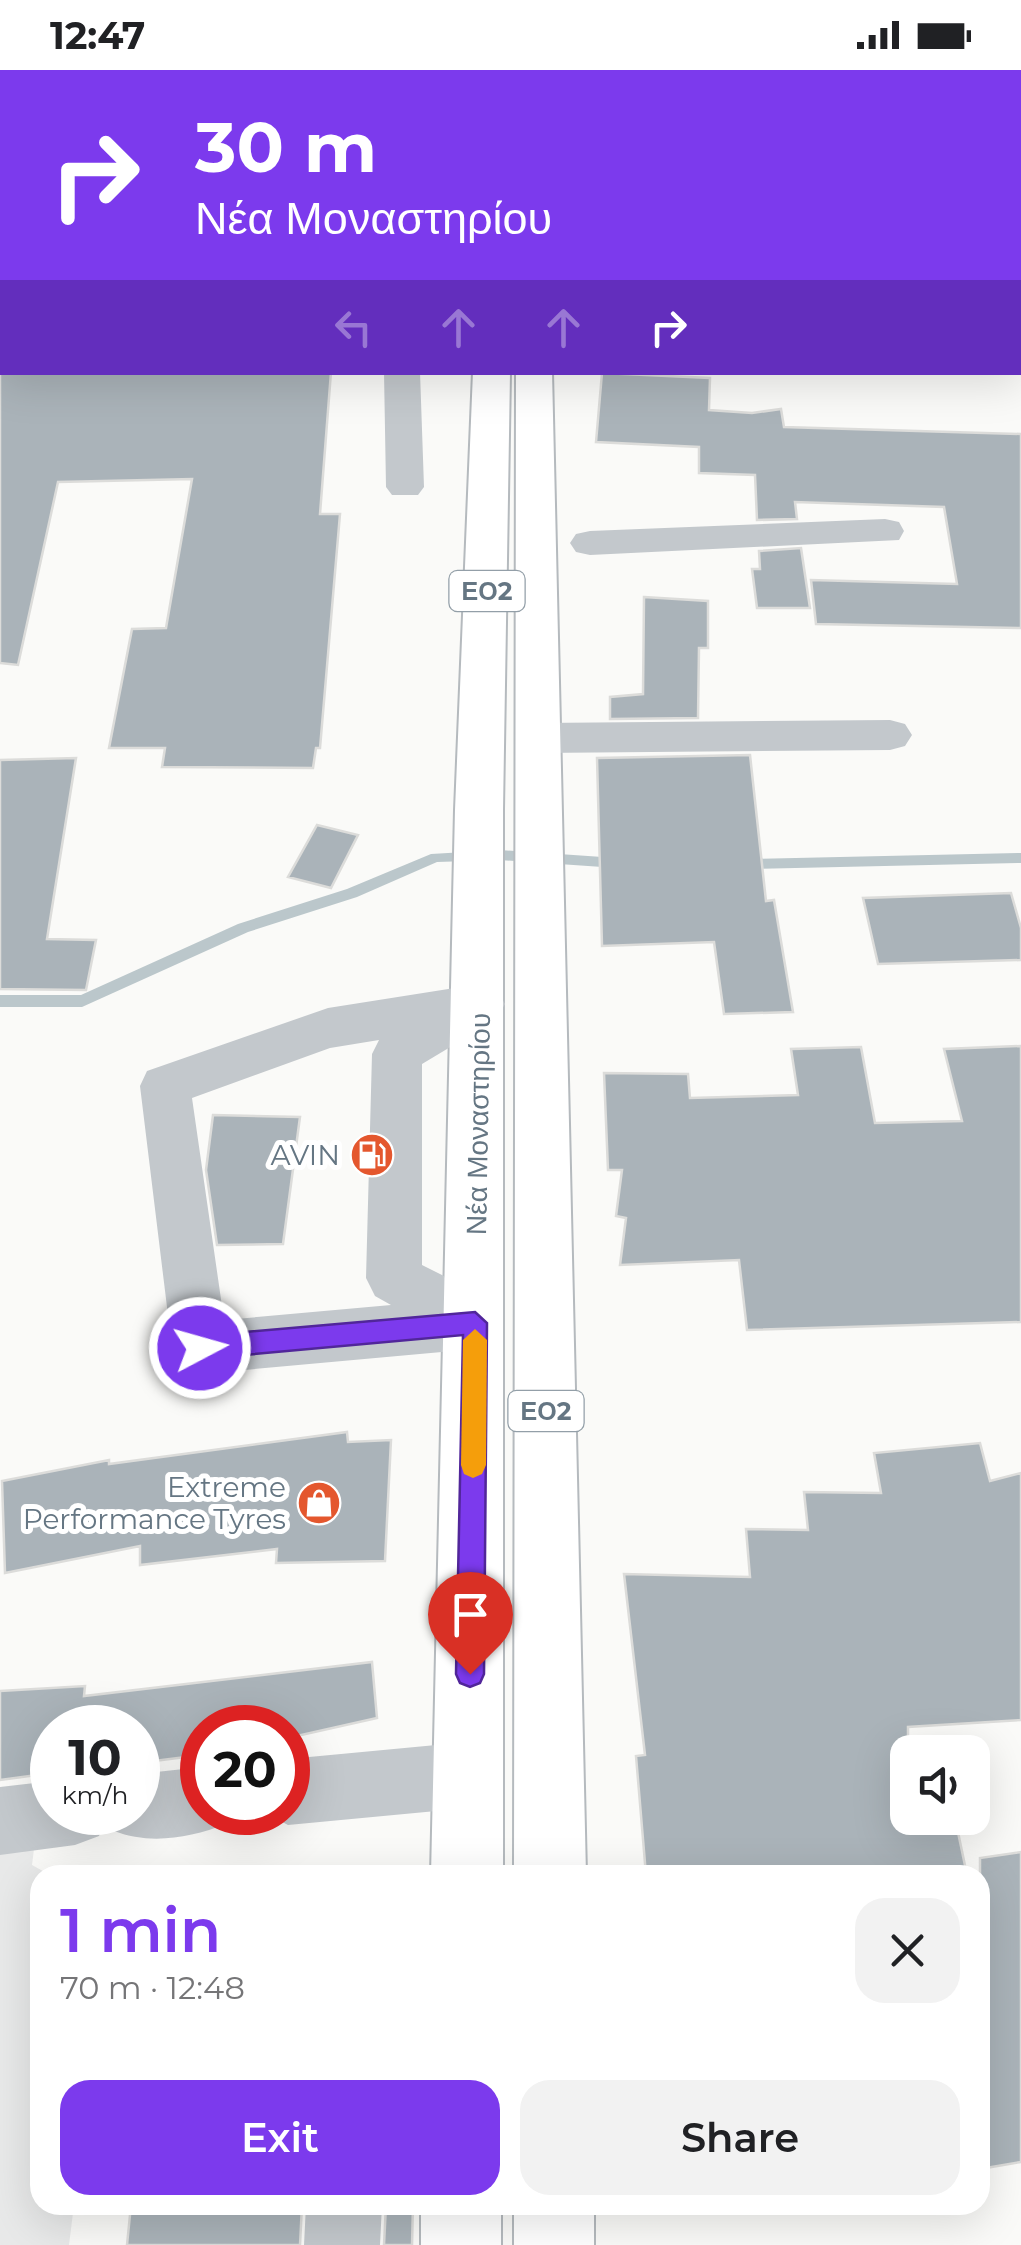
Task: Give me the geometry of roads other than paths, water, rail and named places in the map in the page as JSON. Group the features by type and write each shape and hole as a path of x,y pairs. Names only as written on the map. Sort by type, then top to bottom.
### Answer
{"main road":[{"name":"Νέα Μοναστηρίου","path":"467,1865 468,1775 450,1308 465,993 479,810 492,375"},
{"name":"ΕΟ2","path":"534,375 550,1865"},
{"path":"460,2245 461,2215"},
{"path":"554,2215 554,2245"}],"street":[{"path":"402,375 406,487"},
{"path":"590,543 885,531"},
{"path":"539,738 890,735"},
{"path":"450,1308 200,1348 164,1086 328,1028 465,993"},
{"path":"450,1308 394,1278 397,1054 465,993"},
{"path":"310,1790 468,1775"},
{"path":"0,1821 30,1817"},
{"path":"342,2245 344,2215"}],"waterway":[{"path":"0,1001 82,1001 243,928 352,893 436,857 499,855 617,863"},
{"path":"745,864 1021,858"}],"place":[{"name":"AVIN","path":"372,1155"},
{"name":"Extreme Performance Tyres","path":"319,1503"}]}
